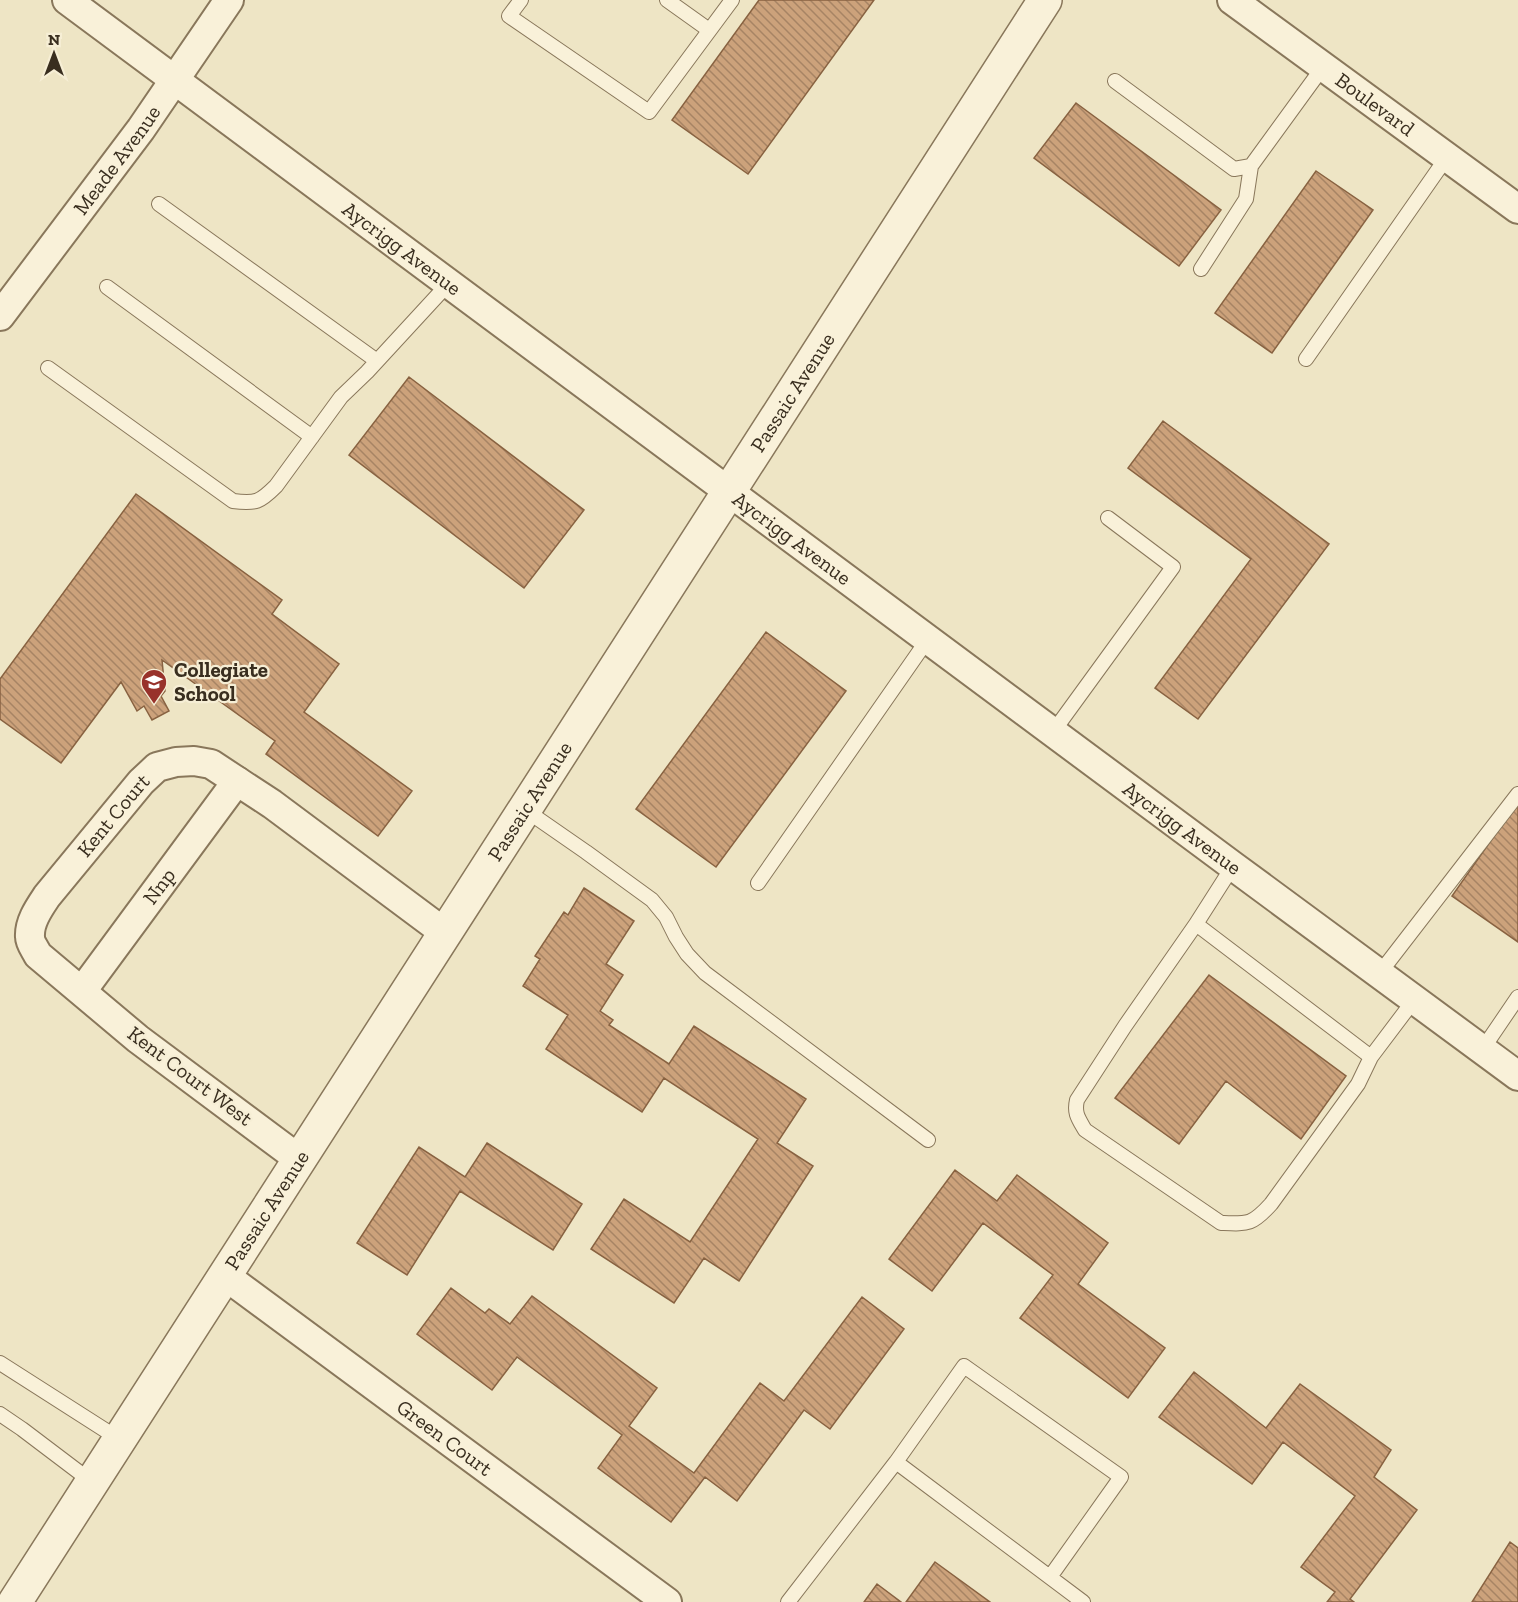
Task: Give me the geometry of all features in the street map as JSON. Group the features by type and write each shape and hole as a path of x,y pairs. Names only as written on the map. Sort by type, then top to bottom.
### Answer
{"street":[{"name":"Aycrigg Avenue","path":"67,0 1518,1076"},
{"name":"Meade Avenue","path":"0,316 141,129 229,0"},
{"name":"Passaic Avenue","path":"15,1602 1045,0"},
{"name":"Boulevard","path":"1232,0 1518,209"},
{"name":"Kent Court","path":"82,991 38,955 30,938 37,911 141,782 157,767 185,762 211,764 272,804 444,933"},
{"name":"Nnp","path":"82,991 237,781"},
{"name":"Kent Court West","path":"82,991 138,1039 299,1159"},
{"name":"Green Court","path":"224,1275 666,1602"}],"lane":[{"path":"521,0 509,16 649,112 732,0"},
{"path":"667,0 709,30"},
{"path":"1201,268 1246,199 1251,166 1323,67"},
{"path":"1115,81 1234,169 1251,166"},
{"path":"1306,358 1446,156"},
{"path":"159,204 377,361"},
{"path":"48,368 234,501 249,503 264,497 276,486 341,397 449,283"},
{"path":"107,287 312,437"},
{"path":"1053,732 1173,567 1108,518"},
{"path":"758,883 928,639"},
{"path":"1379,974 1518,794"},
{"path":"524,809 652,900 666,917 687,954 705,973 928,1140"},
{"path":"1233,866 1077,1100 1075,1110 1084,1130 1221,1223 1247,1223 1259,1218 1271,1204 1358,1084 1371,1057 1414,1000"},
{"path":"1196,924 1371,1057"},
{"path":"1482,1050 1518,997"},
{"path":"0,1363 119,1439"},
{"path":"788,1602 896,1462 964,1366 1121,1477 1050,1577"},
{"path":"0,1414 92,1482"},
{"path":"896,1462 1083,1602"}],"building":[{"path":"759,0 874,0 748,174 672,120"},
{"path":"1076,103 1221,210 1179,266 1034,158"},
{"path":"1316,171 1373,210 1272,353 1215,313"},
{"path":"409,377 584,510 524,588 349,455"},
{"path":"1163,421 1329,544 1198,719 1155,688 1251,559 1128,468"},
{"path":"136,494 282,600 272,614 339,664 304,712 412,791 378,836 266,754 275,741 162,660 165,691 161,696 169,711 152,720 144,706 137,711 121,682 61,763 0,719 0,679"},
{"path":"766,632 846,691 716,867 636,809"},
{"path":"1518,802 1518,942 1452,896"},
{"path":"584,888 634,921 606,964 623,975 600,1011 613,1020 609,1025 669,1064 694,1026 806,1099 777,1143 813,1166 739,1281 704,1258 674,1303 591,1249 624,1199 690,1242 758,1139 664,1078 642,1112 546,1049 568,1015 523,986 540,959 535,956 564,912 568,915"},
{"path":"1209,975 1346,1076 1301,1139 1226,1081 1179,1144 1115,1098"},
{"path":"487,1143 582,1204 553,1250 460,1191 407,1275 357,1243 419,1147 465,1177"},
{"path":"955,1170 997,1201 1017,1175 1108,1243 1078,1284 1165,1348 1128,1398 1020,1318 1053,1275 983,1223 932,1291 889,1259"},
{"path":"451,1288 485,1313 489,1309 510,1324 532,1296 657,1388 629,1426 694,1473 760,1383 784,1401 862,1297 904,1329 830,1429 804,1410 737,1501 705,1477 671,1522 598,1468 622,1435 517,1357 492,1390 417,1334"},
{"path":"1194,1372 1266,1428 1300,1384 1391,1450 1374,1477 1417,1510 1350,1599 1354,1602 1327,1602 1335,1592 1301,1567 1355,1496 1283,1442 1252,1484 1159,1417"},
{"path":"1510,1542 1518,1548 1518,1602 1472,1602"},
{"path":"935,1562 990,1602 906,1602"},
{"path":"877,1584 901,1602 864,1602"}],"place":[{"name":"Collegiate School","path":"154,705"}]}
